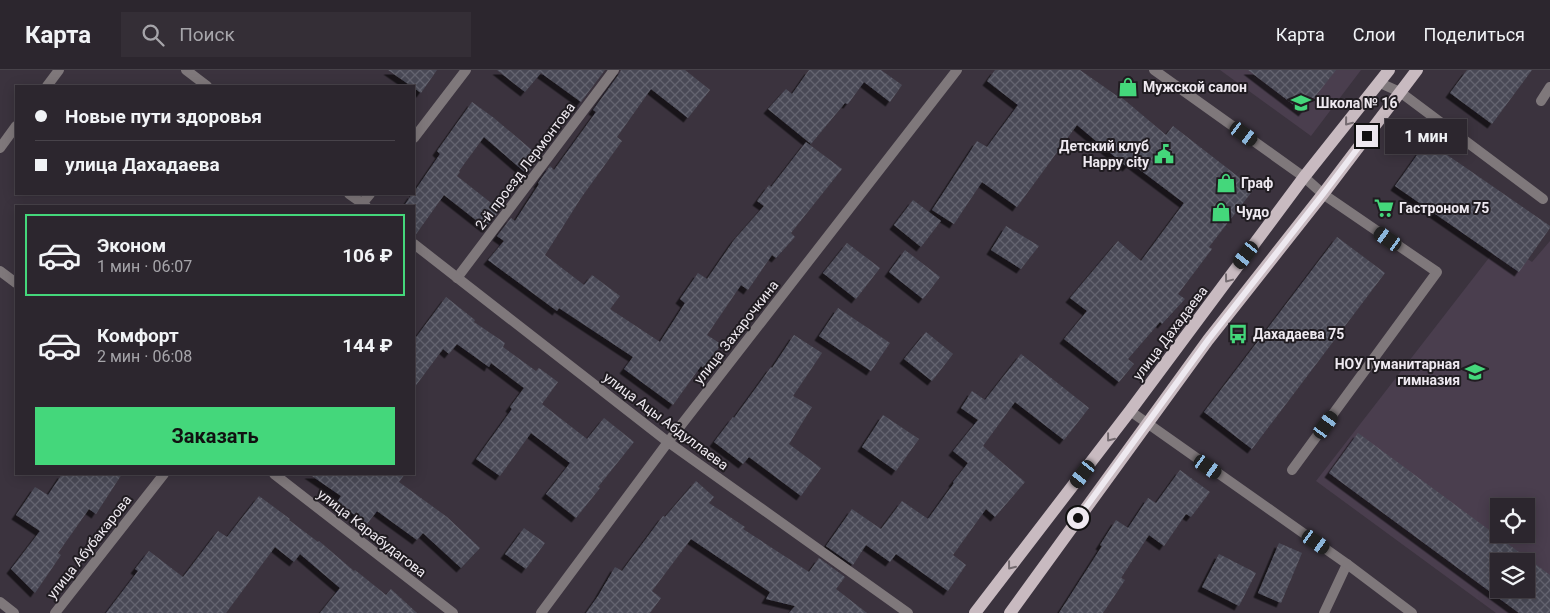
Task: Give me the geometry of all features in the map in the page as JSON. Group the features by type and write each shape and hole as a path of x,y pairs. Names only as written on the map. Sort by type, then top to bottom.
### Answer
{"main road":[{"name":"улица Дахадаева","path":"975,613 1130,411 1304,177 1389,70"},
{"path":"1010,613 1208,340 1323,194 1417,70"}],"street":[{"path":"48,85 59,70"},
{"path":"186,70 207,85"},
{"path":"415,137 466,70"},
{"name":"2-й проезд Лермонтова","path":"457,278 614,70"},
{"name":"улица Захарочкина","path":"542,613 668,442 957,70"},
{"path":"1154,70 1304,177 1323,194 1437,272 1292,470"},
{"path":"1380,82 1400,92 1543,199"},
{"path":"1541,101 1550,88"},
{"path":"0,148 15,127"},
{"path":"350,195 363,205"},
{"name":"улица Ацы Абдуллаева","path":"415,245 668,442 908,613"},
{"path":"0,271 15,282"},
{"path":"1130,411 1347,564 1412,613"},
{"name":"улица Абубакарова","path":"55,613 163,475"},
{"name":"улица Карабудагова","path":"275,475 453,613"},
{"path":"1324,613 1347,564"},
{"path":"0,602 14,613"}],"shaded area":[{"name":"Школа № 16","path":"1220,70 1361,70 1311,136"},
{"name":"НОУ Гуманитарная гимназия","path":"1502,241 1532,262 1550,241 1550,613 1496,613 1316,481"}],"building":[{"path":"388,70 437,70 421,93 415,89 415,85 410,85"},
{"path":"497,70 605,70 581,102 541,73 525,92"},
{"path":"621,70 685,70 710,90 688,118 651,89 617,137 622,141 581,198 545,255 584,285 592,275 620,296 610,309 660,342 685,303 680,299 698,273 707,279 734,240 764,206 757,201 769,185 771,187 806,142 842,169 791,233 795,237 776,258 772,255 748,290 741,285 707,335 721,344 705,369 701,366 673,405 624,369 633,357 559,308 557,311 488,260 504,241 497,236 511,218 515,221 550,166 554,170 596,112 593,110"},
{"path":"809,70 881,70 902,85 890,102 864,82 848,104 845,103 811,144 768,109 786,89 792,94"},
{"path":"995,70 1080,70 1121,97 1166,135 1173,126 1254,189 1209,247 1212,249 1178,294 1185,299 1162,324 1160,322 1128,359 1134,364 1119,382 1064,339 1087,311 1070,298 1118,241 1141,261 1184,203 1131,163 1127,167 1077,125 1017,207 982,182 954,224 932,210 977,141 987,147 1018,105 987,81"},
{"path":"1248,70 1336,70 1303,112"},
{"path":"1467,70 1532,70 1492,124 1450,93"},
{"path":"472,102 540,157 527,174 484,137 457,176 500,210 486,228 444,195 415,236 415,205 405,205 411,195 415,195 415,191 440,154 437,151"},
{"path":"1427,141 1550,226 1519,272 1395,186"},
{"path":"913,200 941,221 921,247 894,225"},
{"path":"1006,226 1039,246 1021,269 991,250"},
{"path":"1337,237 1385,273 1252,449 1204,412"},
{"path":"847,243 880,268 856,299 823,273"},
{"path":"905,250 940,277 923,299 889,272"},
{"path":"446,297 475,320 474,322 505,343 503,347 536,371 539,368 558,382 542,404 587,439 604,418 634,442 576,518 546,494 570,463 531,433 500,476 476,459 512,409 510,407 524,388 491,363 489,367 457,344 449,354 443,349 415,387 415,339"},
{"path":"838,308 890,343 871,371 819,336"},
{"path":"926,332 953,354 932,381 904,359"},
{"path":"794,335 822,353 793,396 812,407 789,444 821,468 801,496 749,457 743,464 714,442 772,368"},
{"path":"1021,354 1089,408 1064,440 1015,402 983,446 1025,482 995,517 986,509 953,555 966,565 948,591 896,554 890,562 866,545 853,565 826,546 852,509 881,529 902,501 928,519 968,463 953,451 978,420 961,408 972,391 985,400"},
{"path":"883,415 919,439 896,471 862,447"},
{"path":"1358,433 1490,531 1490,543 1507,543 1520,553 1490,553 1490,592 1329,473"},
{"path":"1180,470 1210,492 1191,517 1186,514 1164,546 1149,535 1121,578 1125,580 1103,613 1059,613 1102,546 1100,545 1116,520 1128,528 1148,498 1156,503"},
{"path":"61,475 121,475 96,514 89,509 58,553 61,555 35,593 11,569 40,531 16,515 35,487 48,495"},
{"path":"310,475 404,475 399,482 447,517 480,548 461,568 423,533 417,540 377,511 367,524 337,502 341,496"},
{"path":"696,481 714,497 709,503 745,527 743,529 809,572 819,558 845,577 836,589 867,613 789,613 795,606 766,599 770,592 691,539 652,591 661,598 650,613 586,613 615,567 622,571 663,516 665,517"},
{"path":"259,496 386,595 391,589 417,613 320,613 340,588 300,554 294,562 275,547 226,613 106,613 138,571 135,569 149,551 183,577 218,531 227,537"},
{"path":"524,528 545,543 526,569 505,554"},
{"path":"1279,543 1302,553 1281,603 1258,593"},
{"path":"1219,554 1256,573 1239,606 1202,587"},
{"path":"1535,564 1550,575 1550,613 1519,613 1499,598 1535,598"}],"place":[{"name":"Мужской салон","path":"1128,87"},
{"name":"Школа № 16","path":"1301,103"},
{"name":"Детский клуб Happy city","path":"1164,154"},
{"name":"Граф","path":"1226,183"},
{"name":"Гастроном 75","path":"1384,208"},
{"name":"Чудо","path":"1221,212"},
{"name":"Дахадаева 75","path":"1238,334"},
{"name":"НОУ Гуманитарная гимназия","path":"1475,372"}],"route":[{"path":"1078,518 1208,340 1367,136"}]}
